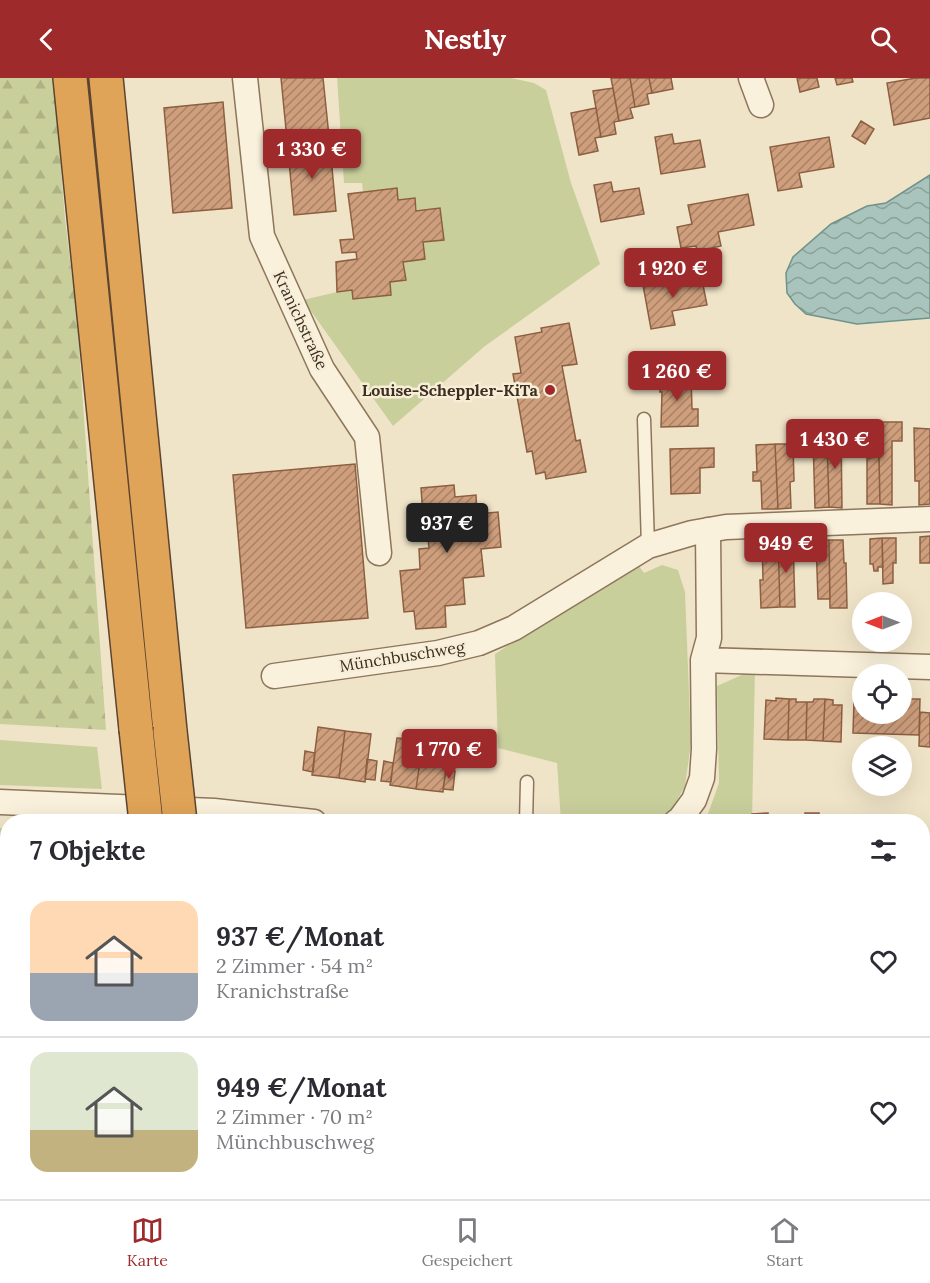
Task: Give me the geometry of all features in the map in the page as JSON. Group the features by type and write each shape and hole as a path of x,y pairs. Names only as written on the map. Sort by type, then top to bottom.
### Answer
{"highway":[{"path":"70,78 145,814"},
{"path":"106,78 179,814"}],"street":[{"name":"Kranichstraße","path":"245,78 262,236 322,369 367,437 379,553"},
{"path":"751,78 761,105"},
{"name":"Münchbuschweg","path":"274,676 438,653 479,643 513,628 648,546 700,532 726,527 930,519"},
{"path":"684,814 694,800 702,778 704,748 703,660 695,639 700,532"},
{"path":"703,660 930,667"},
{"path":"0,802 234,814"}],"lane":[{"path":"644,419 648,546"},
{"path":"526,814 527,782"}],"green space":[{"path":"0,78 54,78 65,219 77,318 106,730 0,724"},
{"path":"337,78 511,78 534,83 546,90 571,183 600,264 485,346 393,426 303,300 352,290 353,299 391,295 390,282 406,280 403,262 424,259 415,198 398,200 397,188 363,192 362,183 344,183"},
{"path":"662,565 678,570 685,592 691,743 685,786 673,807 666,814 560,814 557,763 498,748 495,654 639,566 644,573"},
{"path":"755,669 752,814 708,814 719,783 717,686"},
{"path":"0,740 97,747 102,789 0,785"}],"water":[{"path":"930,175 930,318 857,324 806,314 795,304 787,293 786,273 793,257 831,224 867,206 886,203"}],"building":[{"path":"281,78 323,78 330,146 288,150"},
{"path":"611,78 630,78 635,107 630,108 633,118 619,121"},
{"path":"630,78 649,78 652,93 647,94 649,104 635,107"},
{"path":"649,78 671,78 673,89 652,93"},
{"path":"797,78 817,78 819,87 800,92"},
{"path":"835,78 852,78 853,82 837,85"},
{"path":"930,78 930,118 894,125 887,83"},
{"path":"613,88 619,121 614,122 616,134 601,137 593,91"},
{"path":"223,102 232,208 173,213 164,108"},
{"path":"596,108 601,137 595,138 598,151 579,155 571,113"},
{"path":"861,121 874,129 865,144 852,136"},
{"path":"672,134 674,144 700,140 705,167 661,174 655,137"},
{"path":"829,137 834,167 799,173 802,187 778,191 770,147"},
{"path":"330,146 336,211 294,215 288,150"},
{"path":"611,182 613,192 639,188 644,214 601,222 594,185"},
{"path":"397,188 398,200 415,198 416,211 440,208 444,240 423,242 425,259 403,262 406,280 390,282 391,295 353,299 352,290 337,292 336,262 357,259 356,252 342,253 340,240 354,239 348,194"},
{"path":"748,194 754,225 718,232 721,246 697,251 696,246 681,248 677,227 692,224 688,205"},
{"path":"701,275 707,305 672,311 675,325 651,329 643,285"},
{"path":"569,323 577,364 562,366 576,441 580,440 586,472 546,479 545,472 536,474 532,451 527,452 513,374 521,373 515,337 542,332 541,328"},
{"path":"691,374 692,409 698,409 698,426 661,427 660,375"},
{"path":"878,422 902,422 902,441 892,441 892,505 880,504"},
{"path":"914,428 930,429 930,504 919,505 919,481 915,481"},
{"path":"828,432 841,433 842,508 829,507"},
{"path":"813,438 827,438 829,507 815,508"},
{"path":"775,444 793,444 794,481 790,482 791,508 778,509"},
{"path":"775,444 778,509 762,509 761,481 753,481 753,472 757,472 756,445"},
{"path":"714,448 714,467 700,468 700,493 671,494 670,449"},
{"path":"879,457 880,504 867,504 867,458"},
{"path":"355,464 368,618 246,628 233,475"},
{"path":"454,485 455,497 476,495 477,514 498,512 501,547 481,549 484,576 463,578 465,604 445,606 446,627 416,629 414,611 404,612 400,571 420,569 419,549 429,548 428,538 418,539 415,517 423,516 421,488"},
{"path":"930,536 930,563 920,563 920,537"},
{"path":"882,538 883,567 878,567 878,571 874,571 873,564 870,564 870,539"},
{"path":"882,538 896,538 893,583 883,584"},
{"path":"778,540 793,540 795,607 780,607"},
{"path":"778,540 780,607 761,608 762,541"},
{"path":"829,540 830,599 818,599 816,541"},
{"path":"829,540 843,540 847,608 830,608"},
{"path":"776,698 789,699 788,740 764,739 766,700 776,701"},
{"path":"789,699 796,699 796,702 807,702 806,740 788,740"},
{"path":"814,699 825,699 823,741 806,740 807,702 813,702"},
{"path":"825,699 833,700 833,705 842,705 841,742 823,741"},
{"path":"912,699 920,699 919,735 853,733 853,724 912,724"},
{"path":"920,712 930,713 930,747 919,746"},
{"path":"318,727 345,731 339,778 312,775"},
{"path":"345,731 371,734 365,782 339,778"},
{"path":"397,738 423,741 416,789 390,785"},
{"path":"423,741 449,745 443,792 416,789"},
{"path":"305,751 315,753 313,772 303,770"},
{"path":"367,759 377,761 375,780 365,779"},
{"path":"384,761 393,763 391,782 381,781"},
{"path":"446,770 455,771 453,790 443,789"}],"place":[{"name":"Louise-Scheppler-KiTa","path":"550,390"}]}
